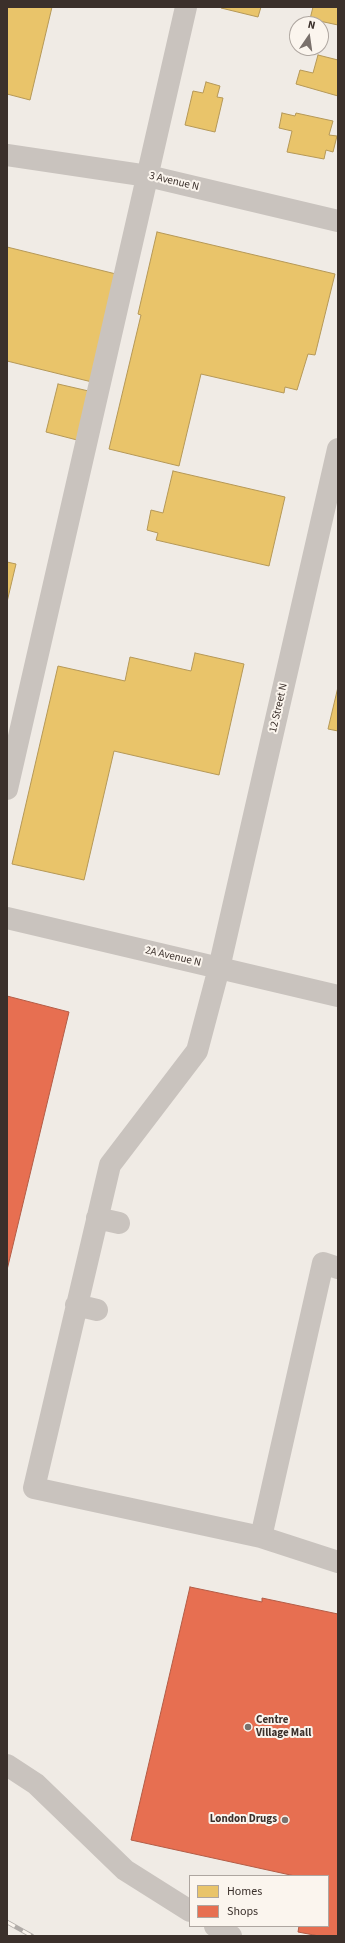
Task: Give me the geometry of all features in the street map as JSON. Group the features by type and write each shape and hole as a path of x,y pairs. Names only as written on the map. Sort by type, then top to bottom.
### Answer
{"street":[{"path":"7,788 186,7"},
{"name":"3 Avenue N","path":"7,155 148,176 338,221"},
{"name":"12 Street N","path":"261,1537 34,1488 65,1393 86,1308 97,1218 110,1165 197,1051 219,968 338,449"},
{"name":"2A Avenue N","path":"7,918 338,996"},
{"path":"97,1218 119,1223"},
{"path":"338,1268 322,1263 261,1537 338,1562"},
{"path":"7,1765 36,1784 125,1870 189,1910"},
{"path":"217,1927 231,1936"}],"building: Homes":[{"path":"7,7 52,7 30,100 7,94"},
{"path":"261,7 258,17 221,8"},
{"path":"313,7 338,7 338,25 329,23 329,16 311,16"},
{"path":"318,56 338,60 338,96 296,84 300,70 313,73"},
{"path":"206,82 220,86 217,97 223,98 215,132 185,125 193,91 203,93"},
{"path":"282,113 295,116 296,113 333,121 329,135 337,136 333,152 326,150 324,159 287,152 292,131 279,128"},
{"path":"157,232 335,274 315,355 308,354 297,390 285,387 284,393 201,374 179,466 109,449 141,315 138,314"},
{"path":"7,247 120,275 92,382 7,361"},
{"path":"58,384 93,392 81,441 46,432"},
{"path":"173,471 285,497 269,566 156,540 158,533 147,530 151,510 163,513"},
{"path":"7,562 16,564 7,602"},
{"path":"195,653 244,664 219,775 114,751 84,880 12,864 58,666 125,681 130,657 191,671"},
{"path":"338,687 338,731 328,729"}],"building: Shops":[{"path":"7,996 69,1012 7,1270"},
{"name":"Centre Village Mall","path":"190,1587 262,1602 262,1598 338,1614 338,1936 319,1936 298,1932 299,1927 329,1927 329,1875 290,1875 131,1840"}],"railway":[{"path":"7,1922 32,1936"}],"place":[{"name":"Centre Village Mall","path":"248,1727"},
{"name":"London Drugs","path":"285,1820"}]}
